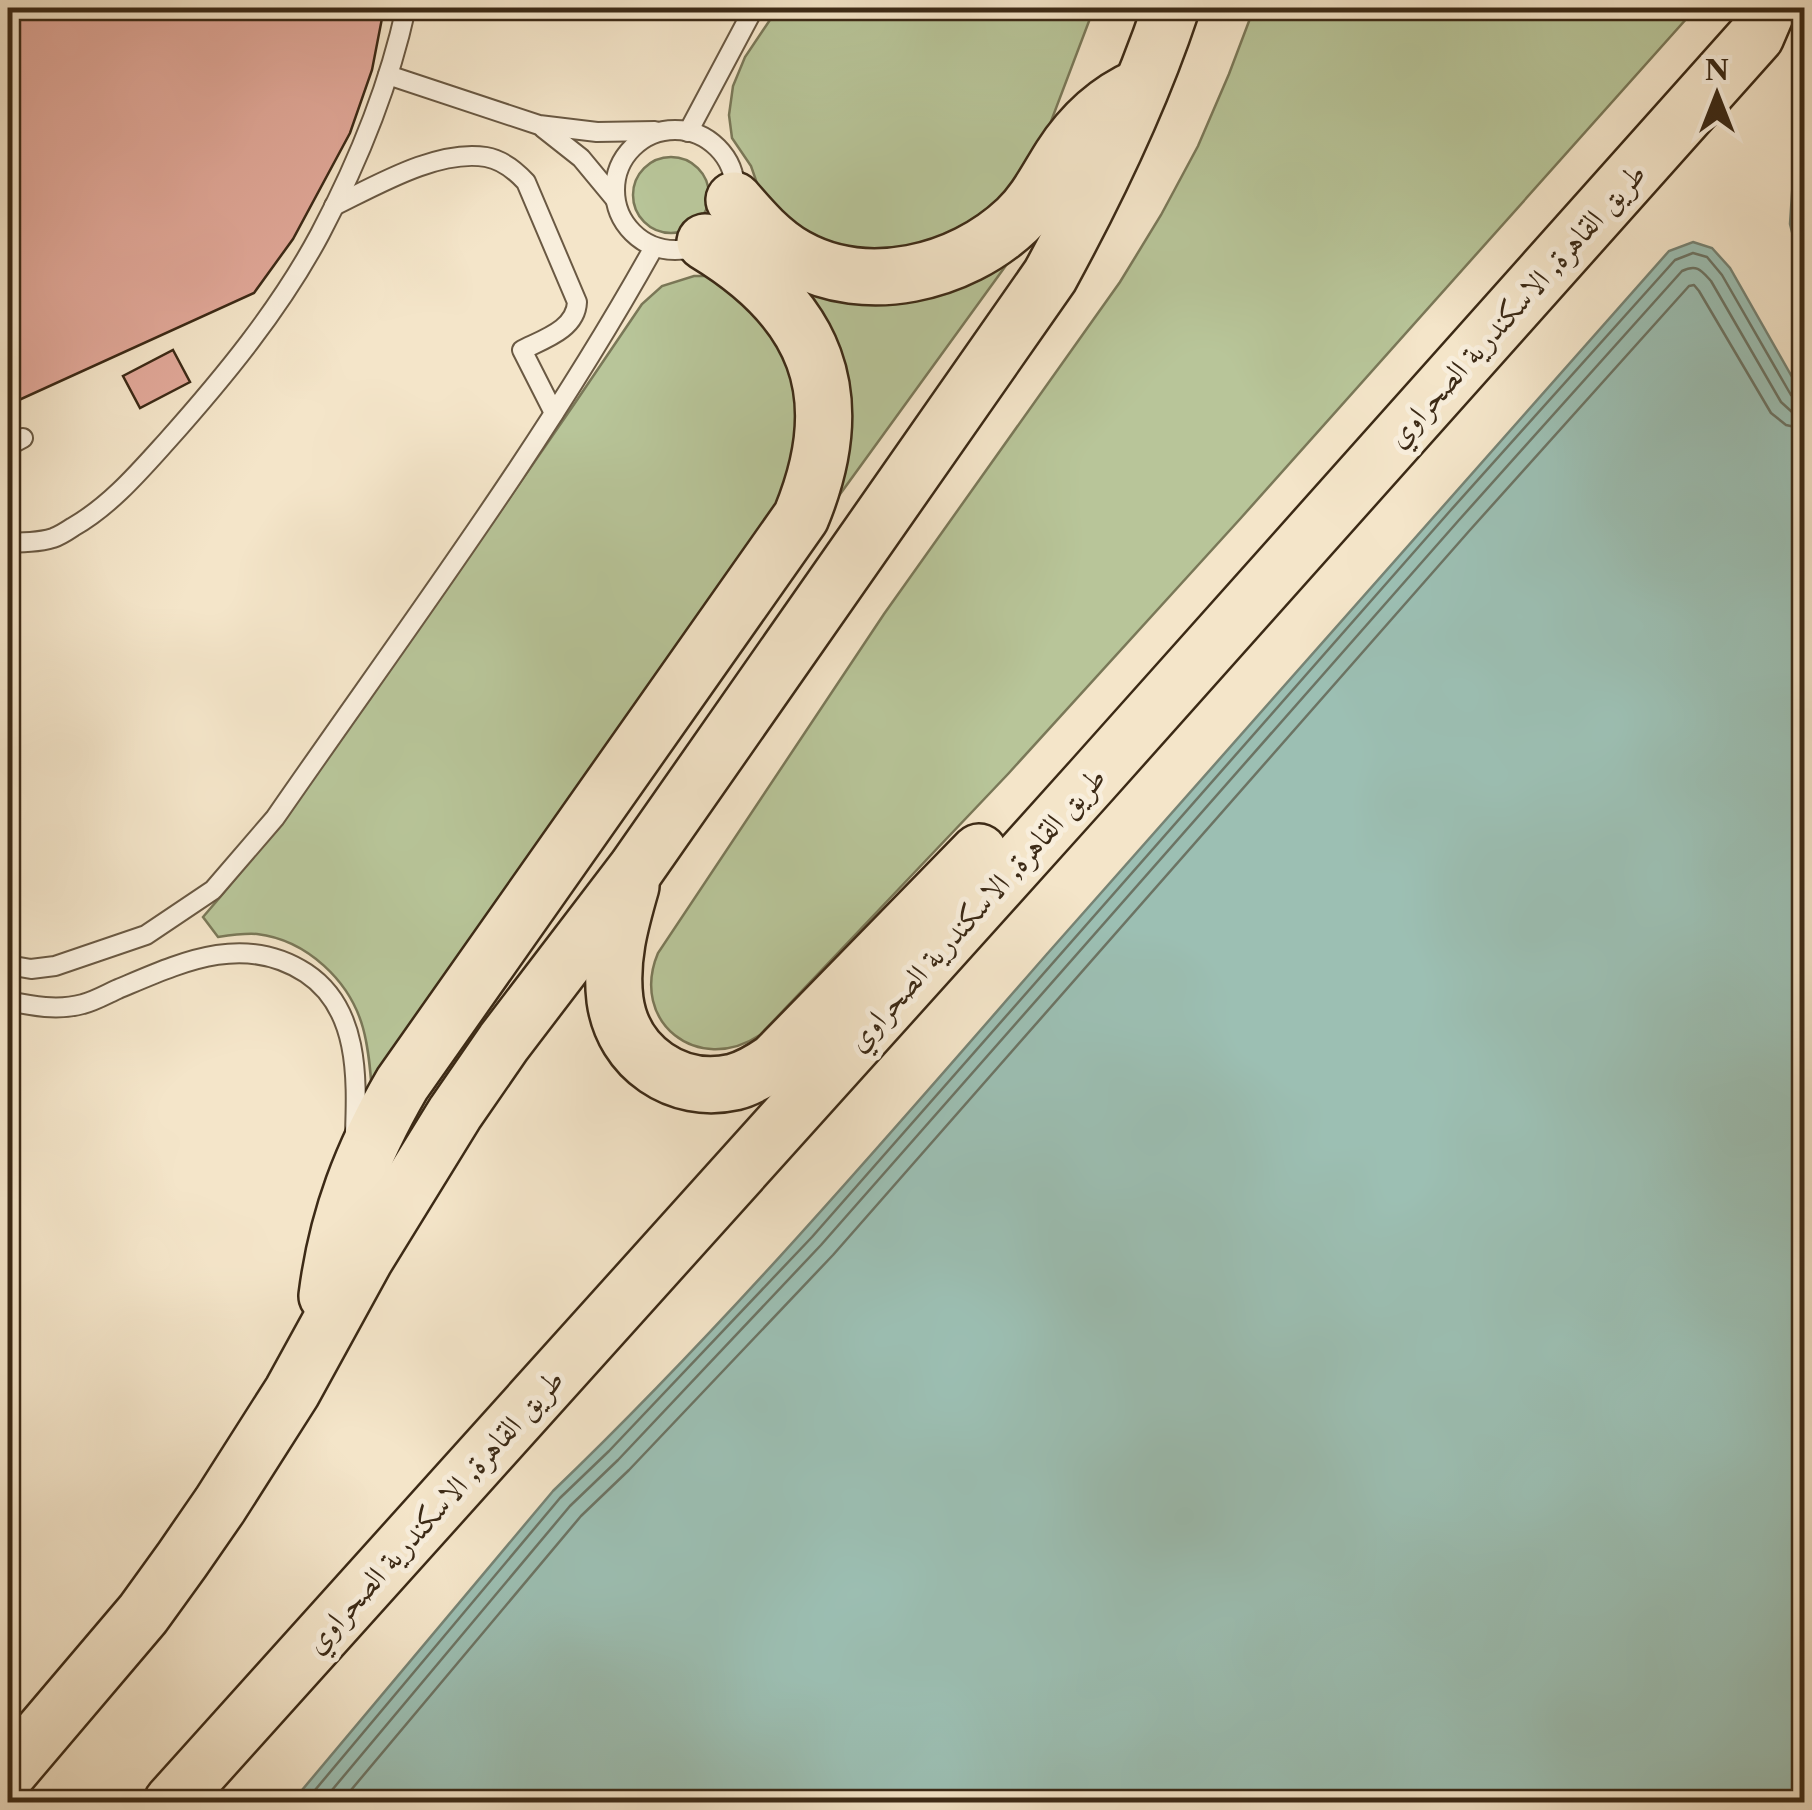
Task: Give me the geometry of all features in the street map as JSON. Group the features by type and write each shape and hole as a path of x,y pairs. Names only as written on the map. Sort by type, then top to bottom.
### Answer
{"highway":[{"path":"8,1773 143,1614 182,1560 257,1449 391,1214 454,1113 636,869 1050,276 1100,182 1170,8"},
{"name":"طريق القاهرة, الاسكندرية الصحراوي","path":"172,1802 1092,781 1756,36 1768,8"},
{"path":"698,230 775,242 814,266 837,272 886,276 936,268 980,247 1016,222 1086,124 1120,96 1142,85"},
{"path":"324,1335 331,1265 348,1198 369,1145 402,1084 801,517 811,493 819,469 824,418 822,393 807,344 796,321 770,290 698,230"},
{"path":"636,869 614,954 621,1026 632,1046 667,1076 689,1083 734,1082 775,1061 1002,832 1045,804 1092,781"}],"lane":[{"path":"8,542 53,538 85,520 122,490 246,345 300,269 334,206 388,76 406,8"},
{"path":"688,132 754,8"},
{"path":"8,965 32,969 56,966 146,936 213,890 240,861 275,818 500,497 618,312 698,230 734,182 719,150 705,138 688,132 597,132 539,125 388,76"},
{"path":"539,125 600,178 628,228 640,240 698,230"},
{"path":"615,200 615,181 632,147 666,130"},
{"path":"334,206 442,160 488,157 511,167 526,182 577,302 576,314 569,323 522,350 554,413"},
{"path":"8,1001 57,1008 83,1004 221,953 246,952 293,965 314,978 330,996 344,1018 351,1041 356,1103 348,1198"}],"green space":[{"path":"778,8 1094,8 1036,161 978,236 815,259 760,192 751,166 732,138 729,115 733,86 745,57"},
{"path":"1254,8 1696,8 1008,774 760,1035 737,1046 714,1049 693,1045 675,1035 661,1020 653,1001 652,978 658,953 884,614 1120,282 1198,146"},
{"path":"671,157 698,168 709,195 698,222 671,233 644,222 633,195 644,168"},
{"path":"1015,253 838,497 845,426 771,255"},
{"path":"694,276 728,276 791,340 809,467 373,1106 363,1028 337,979 293,945 257,934 218,937 203,917 314,774 642,304 662,286"}],"water":[{"path":"1804,157 1804,281 1790,224 1793,178"},
{"path":"1693,242 1712,248 1730,268 1804,398 1804,1802 292,1802 553,1491 682,1362 806,1228 1669,251"}],"building":[{"path":"8,8 384,8 372,70 350,133 293,239 254,293 8,405"},
{"path":"173,350 190,382 140,408 123,376"}]}
